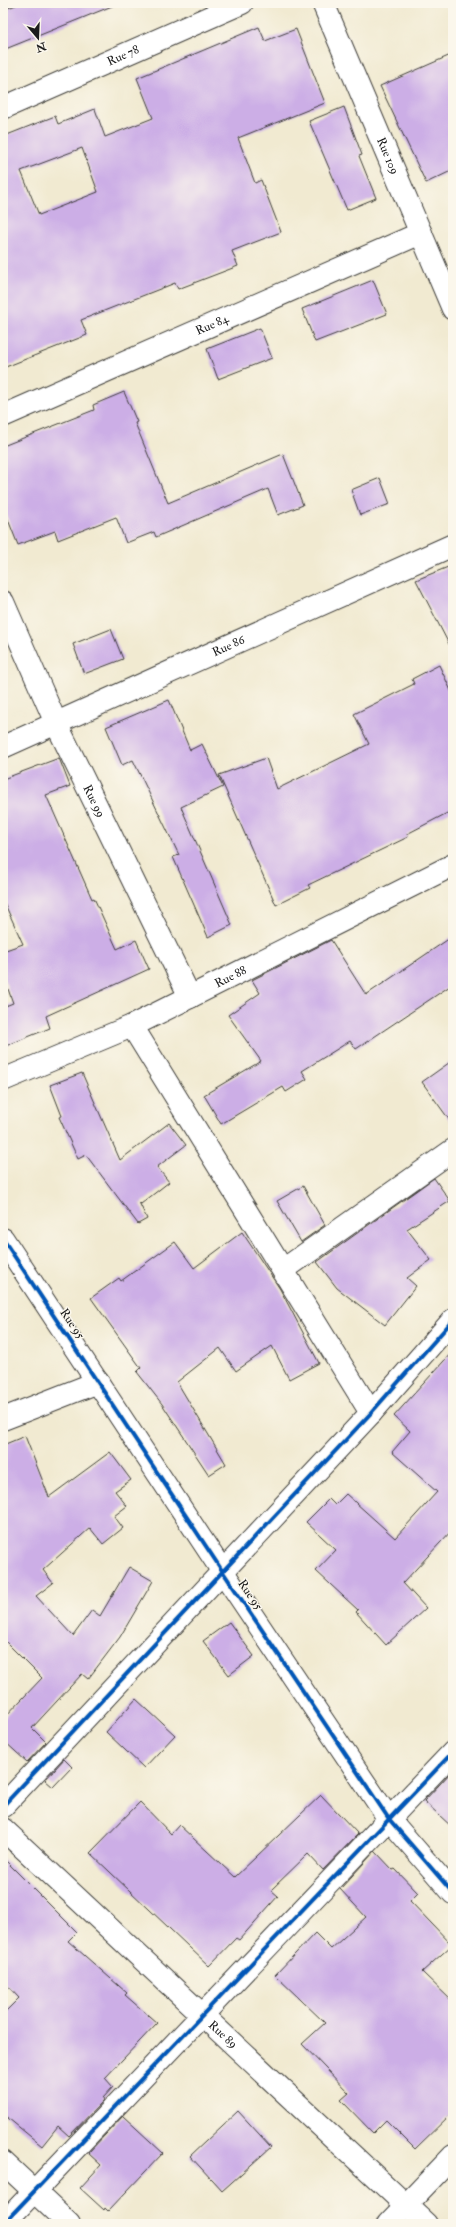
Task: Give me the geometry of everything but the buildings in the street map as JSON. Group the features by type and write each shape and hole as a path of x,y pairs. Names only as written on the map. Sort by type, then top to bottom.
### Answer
{"street":[{"name":"Rue 78","path":"3,108 242,3"},
{"name":"Rue 109","path":"323,3 453,309"},
{"name":"Rue 84","path":"3,416 421,233"},
{"name":"Rue 86","path":"3,746 453,545"},
{"name":"Rue 99","path":"3,602 56,723 190,997"},
{"name":"Rue 88","path":"3,1080 132,1026 453,864"},
{"path":"132,1026 372,1413"},
{"path":"283,1270 453,1150"},
{"name":"Rue 95","path":"3,1239 223,1572 389,1819 453,1893"},
{"path":"3,1806 372,1413 453,1320"},
{"path":"3,1419 98,1382"},
{"path":"3,2224 453,1752"},
{"name":"Rue 89","path":"3,1829 203,2014 426,2224"},
{"path":"388,2224 453,2156"},
{"path":"3,2162 70,2224"}],"cycle path":[{"path":"3,1239 223,1572 389,1819 453,1893"},
{"path":"3,1806 371,1413 453,1320"},
{"path":"3,2224 453,1752"}]}
